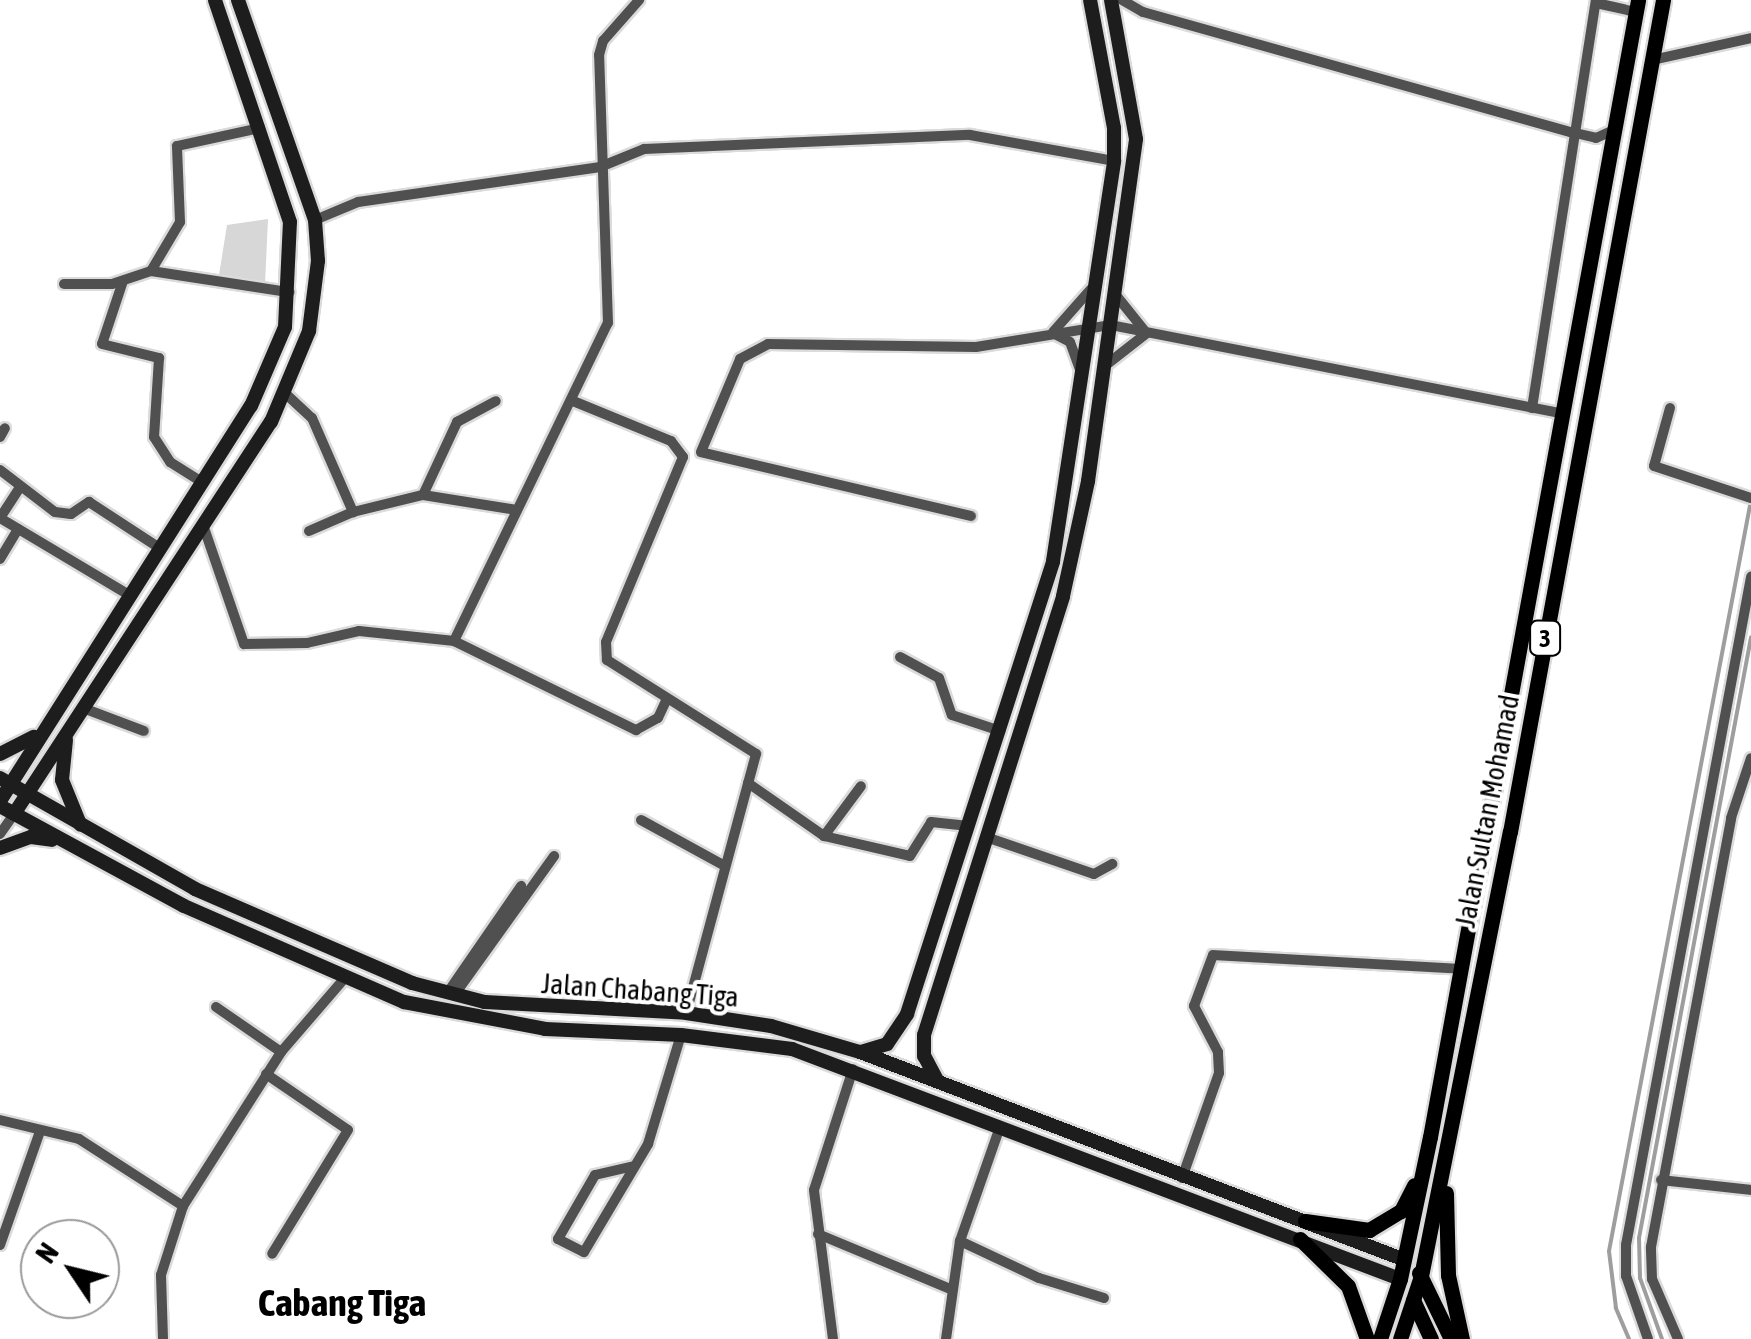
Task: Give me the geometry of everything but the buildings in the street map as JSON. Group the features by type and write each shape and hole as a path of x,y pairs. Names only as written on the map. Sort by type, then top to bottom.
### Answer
{"highway":[{"name":"Jalan Sultan Mohamad","path":"1421,1276 1663,0"},
{"name":"Jalan Sultan Mohamad","path":"1405,1260 1462,970 1637,6"},
{"path":"1454,1114 1446,1248 1462,1339"},
{"path":"1306,1221 1358,1231 1392,1220 1410,1196 1430,1136"},
{"path":"1300,1240 1348,1286 1367,1339"},
{"path":"1405,1260 1421,1276 1451,1339"},
{"name":"3","path":"1380,1339 1405,1260"},
{"name":"3","path":"1400,1339 1421,1276"},
{"path":"1400,1279 1431,1339"}],"main road":[{"path":"0,803 5,781 45,728 204,483 266,374 290,292 290,222 215,0"},
{"path":"14,814 287,395 312,312 316,220 238,0"},
{"path":"860,1052 887,1044 900,1027 937,925 1052,561 1114,161 1114,128 1090,0"},
{"path":"939,1083 928,1069 924,1035 1072,566 1104,368 1136,139 1111,0"},
{"path":"72,725 62,780 82,828"},
{"path":"0,754 45,728"},
{"name":"Jalan Chabang Tiga","path":"5,781 82,828 268,923 358,963 451,993 546,1009 686,1013 771,1026 860,1052 1405,1260"},
{"name":"Jalan Chabang Tiga","path":"0,803 58,840 344,979 478,1021 764,1043 853,1069 1400,1279"},
{"path":"0,848 31,837 58,840"},
{"path":"937,925 955,931"}],"street":[{"path":"454,641 608,323 600,167 600,55 639,0"},
{"path":"1122,0 1143,12 1572,132 1596,138 1615,129"},
{"path":"1532,408 1572,132 1596,1 1637,6"},
{"path":"1652,60 1751,38"},
{"path":"151,271 180,222 177,146 260,128"},
{"path":"316,220 358,202 600,167 644,149 992,137 1114,161"},
{"path":"64,284 123,281 151,271 290,292"},
{"path":"1052,332 1076,311 1099,273"},
{"path":"123,281 102,344 158,358 154,436 170,462 204,483"},
{"path":"1115,294 1148,333"},
{"path":"971,516 701,452 740,359 756,346 976,347 1052,332 1110,326 1564,414"},
{"path":"1052,332 1070,342 1083,378"},
{"path":"1104,368 1148,333"},
{"path":"287,395 312,418 353,512"},
{"path":"423,495 457,422 496,401"},
{"path":"573,401 671,441 681,451 603,652 613,666 756,754 686,1013"},
{"path":"1670,408 1654,466 1748,497"},
{"path":"0,470 64,514 89,502 161,549"},
{"path":"20,487 0,518 131,596"},
{"path":"309,531 353,512 423,495 516,510"},
{"path":"203,525 244,644 308,642 358,631 454,641 622,728 647,728 667,700"},
{"path":"0,559 18,529"},
{"path":"1678,1339 1650,1264 1751,577"},
{"path":"900,657 939,678 952,714 1000,731"},
{"path":"83,708 144,730"},
{"path":"1648,1339 1626,1276 1626,1245 1719,815 1751,758"},
{"path":"748,783 824,836 910,856 931,822 969,826"},
{"path":"824,836 861,786"},
{"path":"0,834 14,814"},
{"path":"641,820 725,866"},
{"path":"986,837 1094,874 1112,864"},
{"path":"451,993 554,856"},
{"path":"451,993 522,886"},
{"path":"1182,1178 1219,1073 1218,1052 1194,1006 1213,955 1462,970"},
{"path":"163,1339 160,1275 183,1206 281,1052 344,979"},
{"path":"216,1007 281,1052"},
{"path":"634,1166 595,1175 558,1240 584,1252 648,1144 681,1035"},
{"path":"833,1339 814,1190 853,1069"},
{"path":"266,1074 348,1130 272,1254"},
{"path":"0,1120 39,1134 79,1139 183,1206"},
{"path":"946,1339 950,1288 960,1241 1000,1127"},
{"path":"0,1244 39,1134"},
{"path":"1660,1180 1751,1190"},
{"path":"818,1234 950,1288"},
{"path":"960,1241 1039,1278 1104,1298"}],"shaded area":[{"path":"268,219 265,284 219,275 227,225"}],"waterway":[{"path":"1629,1339 1616,1308 1609,1251 1751,500"},
{"path":"1662,1339 1640,1278 1639,1238 1751,637"}],"district":[{"name":"Cabang Tiga","path":"342,1303"}]}
